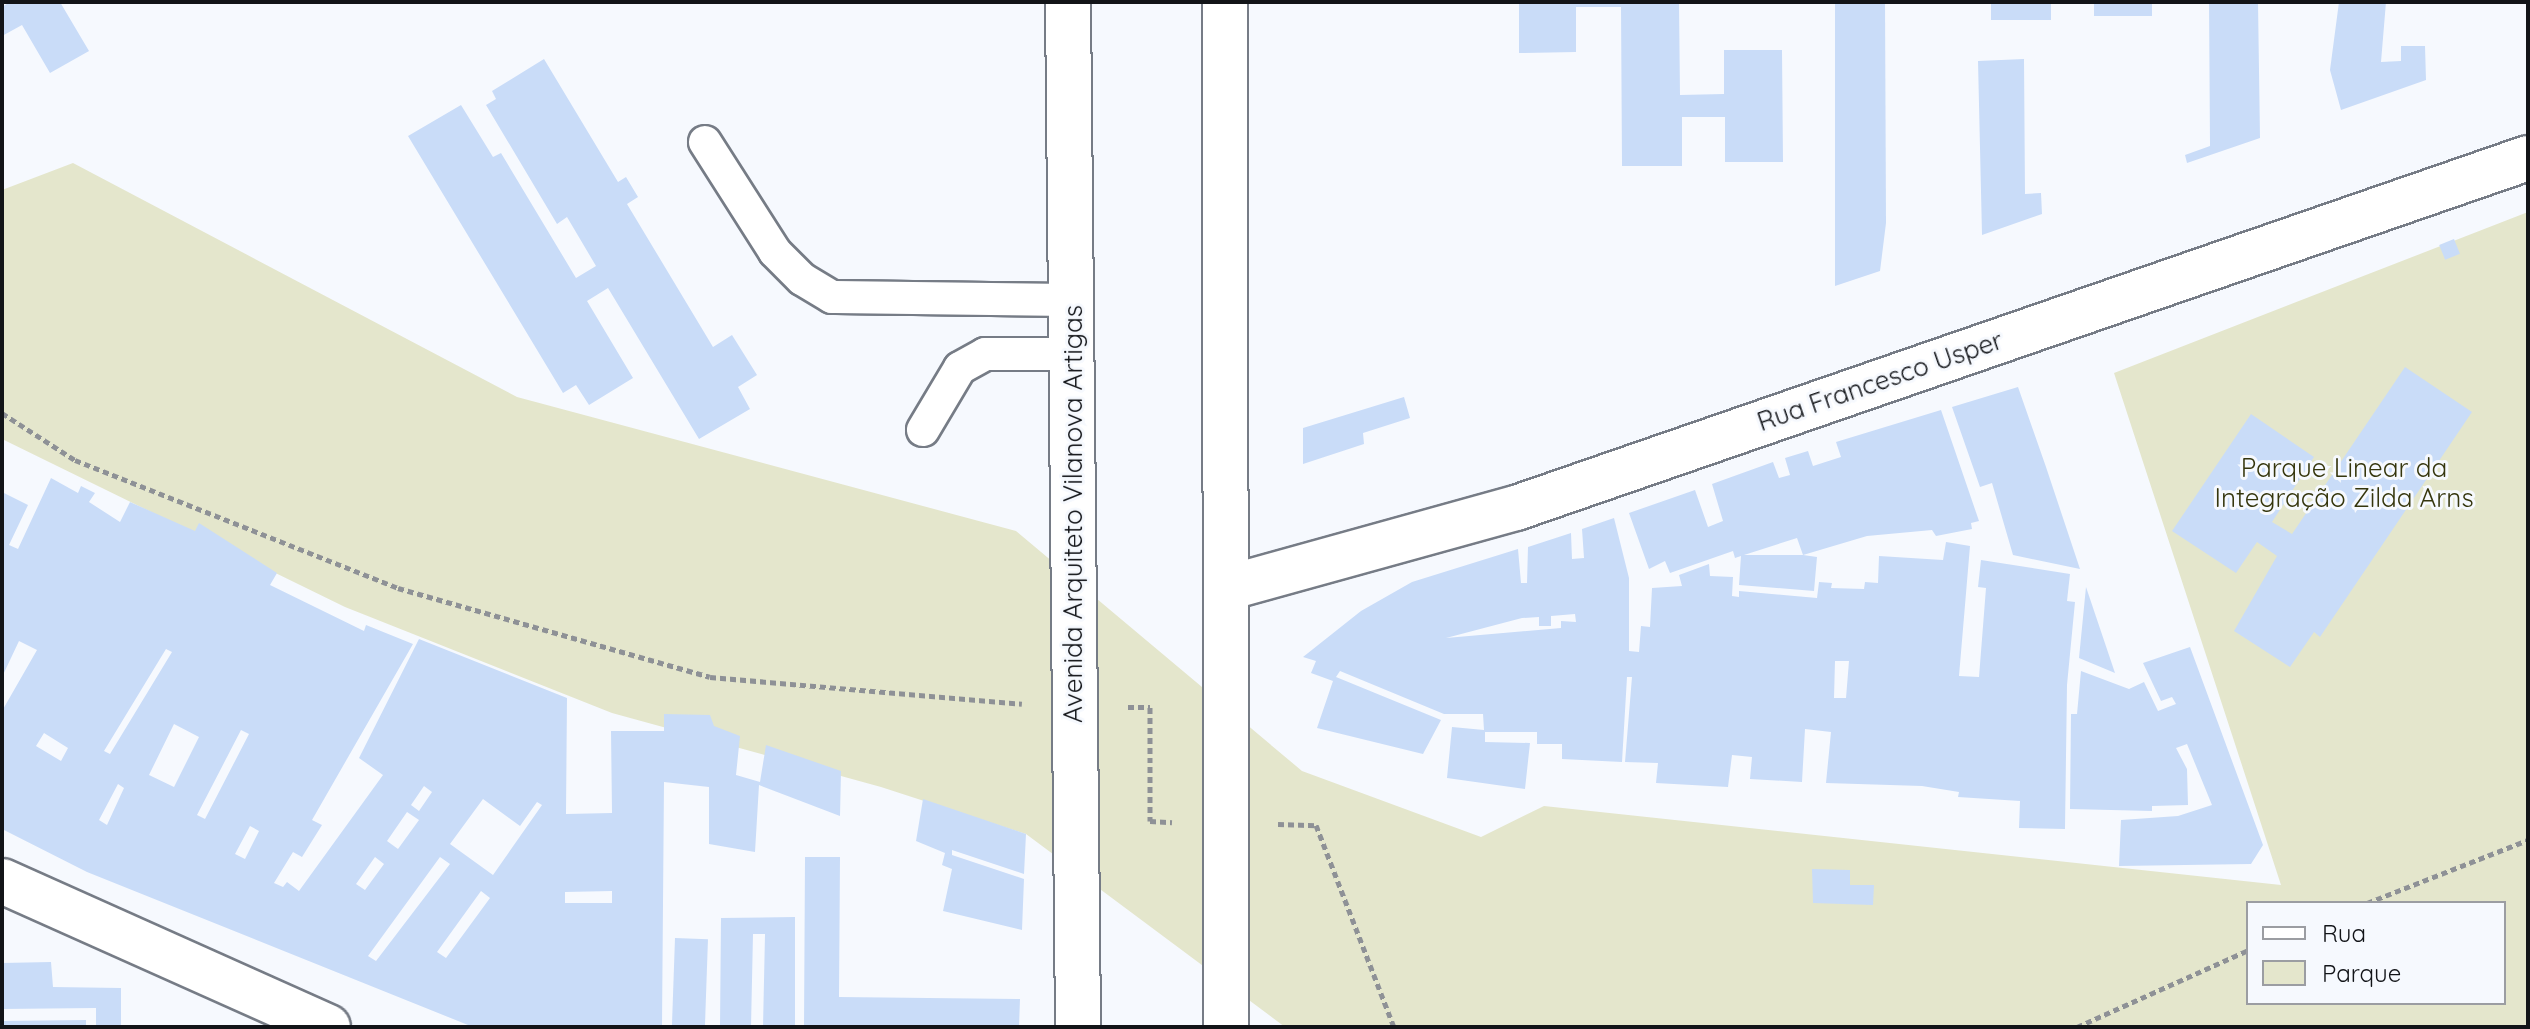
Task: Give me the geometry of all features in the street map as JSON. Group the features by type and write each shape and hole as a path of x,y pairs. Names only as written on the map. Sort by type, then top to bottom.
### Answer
{"main road":[{"name":"Avenida Arquiteto Vilanova Artigas","path":"1068,2 1078,1027"},
{"path":"1225,2 1226,1027"},
{"name":"Rua Francesco Usper","path":"1227,588 1516,508 2528,158"},
{"path":"2,881 328,1027"}],"lane":[{"path":"705,142 775,252 802,279 832,297 1072,300"},
{"path":"923,430 960,368 985,354 1073,354"}],"path":[{"path":"2,413 75,460 398,588 710,677 996,704 1150,707 1150,821 1316,825 1394,1027"},
{"path":"2372,901 2528,840"},
{"path":"2077,1027 2246,951"}],"green space":[{"name":"Parque Linear da Integração Zilda Arns","path":"73,163 517,397 1016,531 1302,771 1481,837 1544,806 2281,885 2114,373 2528,212 2528,1027 1285,1027 1026,834 881,787 612,713 345,607 2,439 2,190"}],"building":[{"path":"10,2 60,2 89,51 50,73 22,25 2,36 2,7"},
{"path":"1519,2 1679,2 1680,95 1724,94 1724,50 1782,50 1783,162 1725,162 1725,117 1682,117 1682,166 1622,166 1621,7 1576,7 1576,52 1519,53"},
{"path":"1835,2 1885,2 1886,223 1880,271 1835,286"},
{"path":"1991,2 2051,2 2051,20 1991,20"},
{"path":"2094,2 2152,2 2152,16 2094,16"},
{"path":"2209,2 2258,2 2260,138 2187,163 2185,155 2210,146"},
{"path":"2339,2 2386,2 2381,62 2401,61 2401,46 2425,46 2426,80 2341,110 2330,70"},
{"path":"544,59 618,182 626,177 638,197 627,204 713,347 732,335 757,375 738,387 750,409 699,439 608,288 587,301 633,378 589,405 576,385 563,393 408,136 461,105 493,157 501,153 576,278 596,266 567,217 557,224 486,105 496,99 492,91"},
{"path":"2024,59 2025,194 2041,193 2042,214 1982,235 1978,61"},
{"path":"2454,239 2460,254 2445,260 2439,245"},
{"path":"2405,367 2472,412 2320,637 2314,632 2290,667 2234,631 2277,556 2257,542 2236,573 2172,531 2251,414 2314,457 2272,522 2292,534"},
{"path":"2018,387 2080,569 2013,555 1992,483 1980,487 1952,407"},
{"path":"1404,397 1410,418 1363,433 1364,444 1303,464 1303,428"},
{"path":"1941,410 1979,521 1971,523 1972,529 1936,536 1932,530 1867,536 1803,555 1817,557 1814,591 1739,585 1741,556 1735,558 1733,551 1670,573 1665,561 1649,569 1629,513 1695,490 1708,527 1723,521 1712,484 1773,462 1779,478 1790,475 1785,458 1808,451 1813,466 1841,457 1836,442","holes":["1797,538 1803,555 1744,555"]},
{"path":"51,478 78,493 81,486 95,493 89,502 120,522 130,502 195,531 199,523 277,573 270,585 364,631 366,625 413,644 312,820 322,825 302,857 293,852 274,883 283,887 287,882 299,891 383,775 359,758 419,639 567,698 566,814 612,813 611,731 664,731 664,714 710,715 714,726 740,736 736,775 760,782 766,745 841,771 840,816 759,785 755,852 709,844 709,787 664,782 662,1027 473,1027 87,872 2,829 2,711 37,650 19,641 2,677 2,492 28,505 9,545 18,549","holes":["166,649 172,652 110,754 104,751","174,724 199,737 174,787 149,775","241,730 249,734 205,819 197,815","44,733 68,748 61,761 36,746","118,784 124,788 107,825 99,820","424,786 432,792 419,811 411,805","483,799 520,826 537,802 542,805 493,875 450,844","407,812 419,820 398,849 387,841","250,826 259,831 245,859 235,854","375,857 384,864 365,890 356,884","440,857 450,864 376,961 368,956","481,891 490,898 446,958 437,952","612,891 612,903 565,903 565,892"]},
{"path":"1614,518 1629,578 1629,651 1639,652 1641,626 1650,627 1652,588 1682,586 1679,575 1709,564 1710,576 1733,577 1732,596 1739,597 1739,591 1817,598 1819,582 1832,583 1831,588 1864,589 1865,582 1878,583 1879,556 1943,560 1946,542 1970,546 1959,676 1979,677 1986,588 1978,587 1981,560 2070,574 2067,601 2075,602 2067,685 2065,829 2019,828 2020,801 1958,797 1959,792 1922,786 1826,783 1831,732 1805,729 1802,782 1750,779 1752,757 1732,755 1728,787 1656,783 1658,763 1625,762 1632,677 1627,677 1622,762 1562,759 1562,744 1537,744 1537,732 1485,732 1485,742 1530,743 1525,789 1447,778 1452,727 1484,730 1483,714 1444,714 1340,671 1336,677 1441,720 1423,754 1317,728 1333,681 1311,673 1316,661 1303,657 1361,611 1412,582 1518,549 1521,583 1527,583 1528,547 1571,533 1572,559 1584,558 1582,529","holes":["1575,614 1576,622 1561,621 1561,628 1446,638 1522,618 1539,617 1539,626 1551,626 1551,616","1835,661 1849,661 1846,698 1834,698"]},
{"path":"2086,587 2115,673 2079,658"},
{"path":"2190,647 2263,845 2251,864 2119,866 2121,820 2178,816 2212,805 2187,744 2176,748 2187,769 2188,805 2152,806 2152,811 2070,809 2071,714 2077,714 2081,671 2129,689 2144,682 2158,711 2176,704 2172,697 2161,701 2143,663"},
{"path":"923,799 1026,834 1024,874 952,850 952,855 1024,879 1022,930 943,911 952,869 942,865 945,853 916,841"},
{"path":"805,857 840,857 839,997 1020,999 1019,1027 804,1027"},
{"path":"1812,869 1850,870 1850,885 1874,885 1873,905 1813,903"},
{"path":"795,917 795,1027 763,1027 765,934 753,934 751,1027 720,1027 721,918"},
{"path":"675,938 708,939 705,1027 672,1027"},
{"path":"51,962 53,987 121,988 121,1027 96,1027 96,1008 2,1009 2,963"},
{"path":"86,1020 86,1027 2,1027 2,1021"}]}
